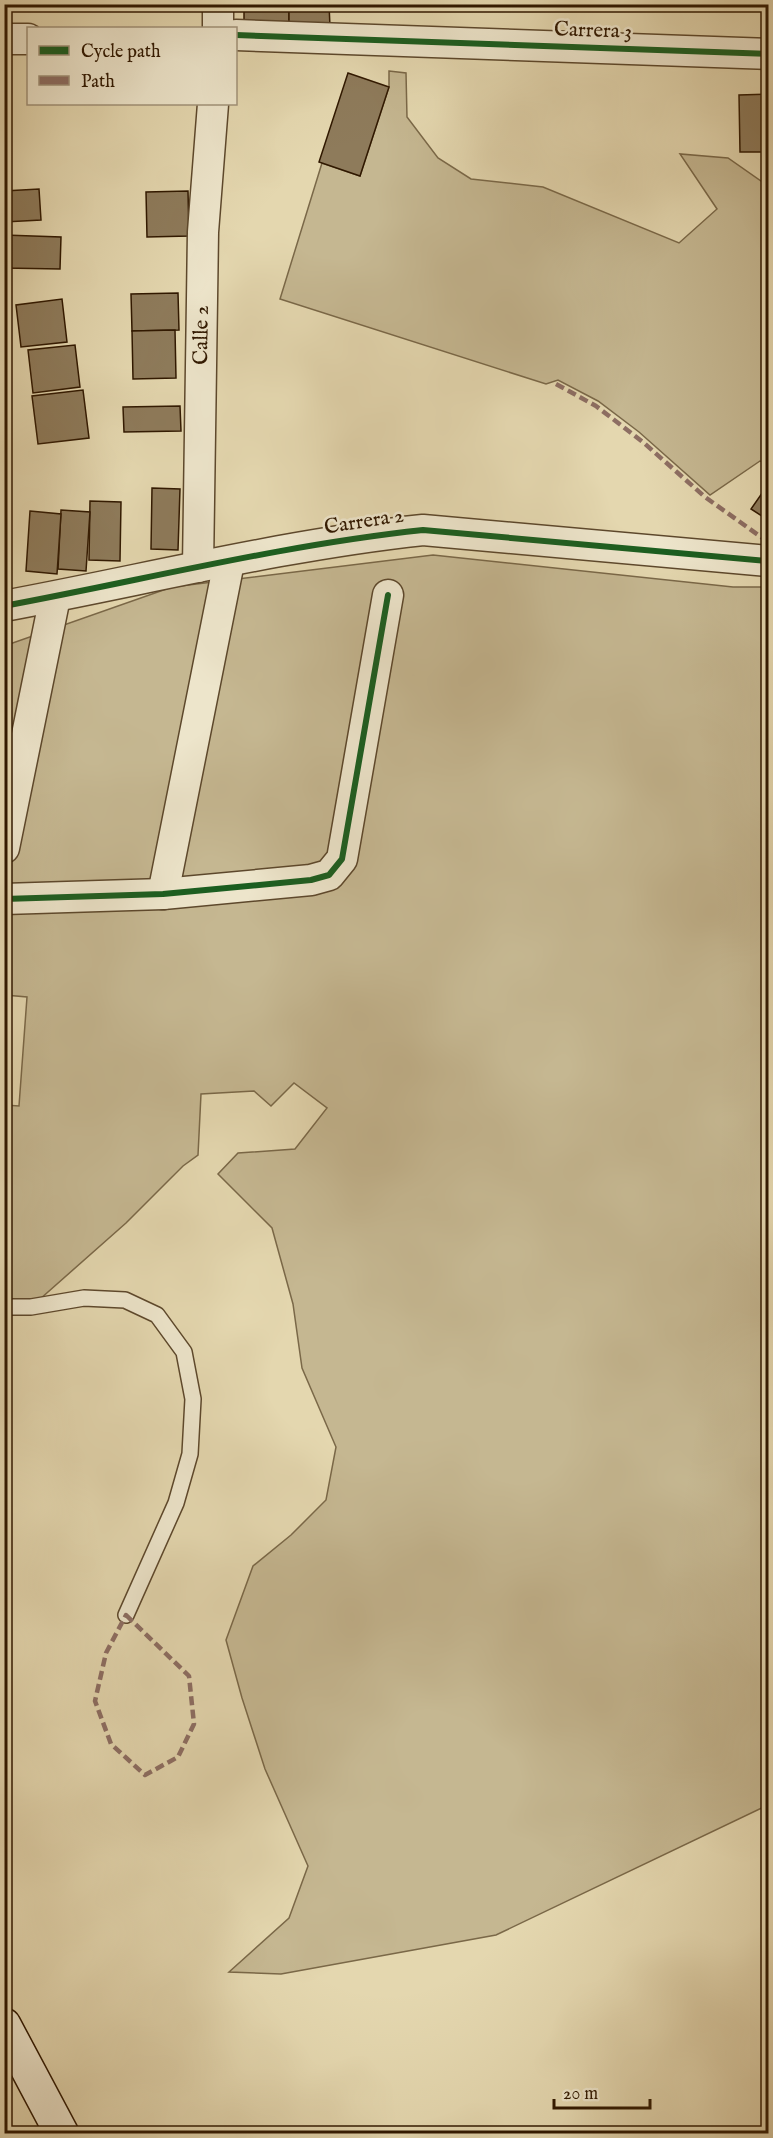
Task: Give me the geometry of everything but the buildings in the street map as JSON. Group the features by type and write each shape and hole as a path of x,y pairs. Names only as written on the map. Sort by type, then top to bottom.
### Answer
{"main road":[{"path":"4,2025 62,2133"}],"street":[{"path":"218,4 218,27"},
{"name":"Carrera 3","path":"237,35 768,54"},
{"path":"4,39 27,39"},
{"name":"Calle 2","path":"198,567 203,232 213,105"},
{"name":"Carrera 2","path":"4,606 198,567 385,534 423,530 768,561"},
{"path":"163,894 230,562"},
{"path":"4,899 163,894 311,880 329,875 342,859 388,595"},
{"path":"4,848 55,597"}],"lane":[{"path":"4,1307 31,1307 84,1298 124,1300 157,1315 184,1352 193,1399 190,1454 177,1503 126,1614"}],"shaded area":[{"path":"389,71 406,73 407,117 438,158 471,179 543,187 679,243 717,209 680,154 728,158 768,186 768,464 760,461 710,495 639,432 598,401 558,380 546,384 280,299 322,163 360,176 389,87"},
{"path":"433,555 733,587 768,587 768,1805 496,1935 281,1974 229,1972 289,1918 308,1866 265,1769 226,1640 253,1566 291,1535 326,1500 336,1447 302,1368 293,1304 272,1228 218,1174 238,1153 295,1149 327,1108 294,1083 271,1106 254,1091 201,1094 198,1155 183,1166 126,1223 31,1307 5,1303 5,1105 19,1106 27,997 5,995 4,646 172,587"}],"marked path":[{"path":"556,384 596,406 644,443 705,497 768,542"},
{"path":"126,1615 189,1676 194,1724 178,1757 145,1775 111,1744 95,1701 106,1653 126,1615"}],"cycle path":[{"path":"237,35 768,54"},
{"path":"4,606 265,554 423,530 768,561"},
{"path":"4,899 163,894 311,880 329,875 342,859 388,595"}]}
